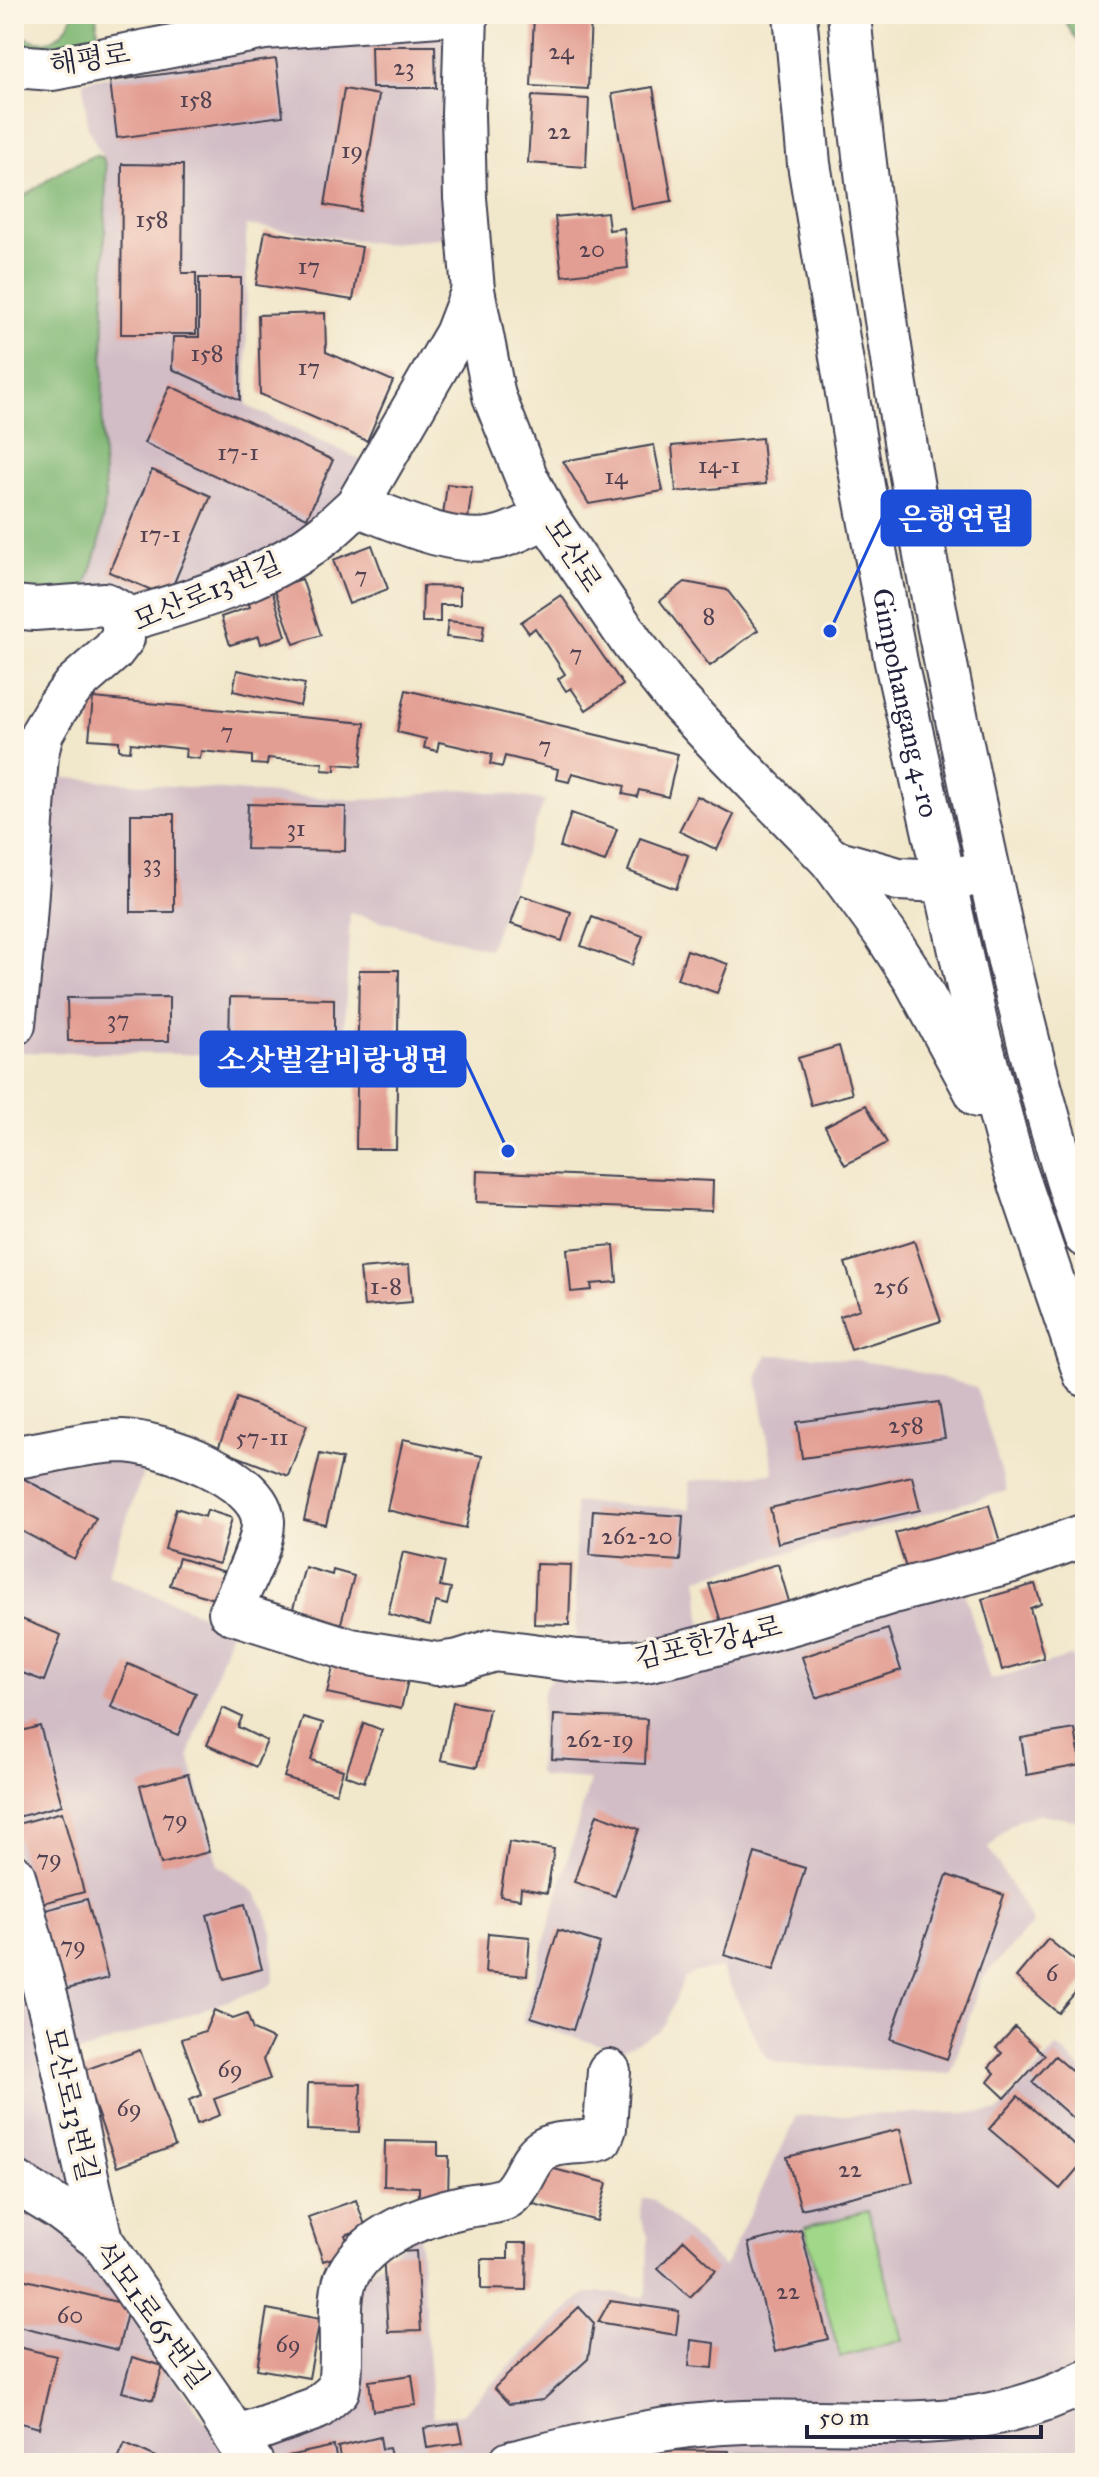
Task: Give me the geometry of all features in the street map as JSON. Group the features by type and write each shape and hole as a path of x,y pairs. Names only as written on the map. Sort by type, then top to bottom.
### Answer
{"street":[{"name":"해평로","path":"14,66 53,69 265,28 452,14"},
{"name":"모산로","path":"466,14 465,184 473,290 494,396 527,479 547,517 633,644 674,696 831,860 898,879 944,881 989,872"},
{"name":"Gimpohangang 4-ro","path":"795,14 809,164 855,444 896,662 978,1032 1014,1166 1085,1375"},
{"name":"Gimpohangang 4-ro","path":"849,14 876,246 940,642 989,872 1058,1154 1085,1236"},
{"name":"모산로13번길","path":"14,1024 39,743 56,709 74,685 119,645 124,632 123,621 186,602 248,578 324,535 357,505 456,334 473,290"},
{"path":"357,505 468,541 497,538 547,517"},
{"path":"14,607 34,609 105,604 113,607 123,621"},
{"path":"831,860 915,980 1014,1166"},
{"name":"김포한강4로","path":"14,1457 105,1442 139,1442 205,1465 243,1485 255,1498 263,1522 260,1538 230,1612 351,1650 437,1664 494,1650 589,1661 645,1661 1009,1562 1085,1535"},
{"name":"모산로13번길","path":"14,1876 54,2025 101,2240"},
{"name":"석모1로65번길","path":"14,2181 101,2240 244,2450 317,2408 338,2390 343,2351 343,2290 347,2275 370,2248 410,2223 441,2212 505,2198 516,2189 538,2153 548,2147 601,2139 605,2128 609,2071"},
{"path":"510,2463 649,2430 702,2425 745,2422 899,2425 949,2422 1024,2407 1085,2382"}],"shaded area":[{"path":"445,35 449,237 383,244 246,225 247,406 385,471 218,600 83,597 99,545 105,501 102,437 106,229 103,158 88,128 83,81 277,45"},
{"path":"41,776 351,800 465,789 545,800 489,949 350,913 343,1056 21,1052 36,919"},
{"path":"767,1355 856,1360 907,1369 976,1387 1007,1491 698,1578 702,1637 576,1649 575,1502 690,1509 689,1481 774,1473 757,1378"},
{"path":"149,1456 107,1575 232,1627 189,1755 218,1865 255,1893 264,1908 272,1931 274,1982 70,2056 14,1844 14,1466"},
{"path":"963,1586 990,1680 1073,1656 1085,1688 1085,1806 1080,1821 1039,1814 1021,1819 1009,1826 989,1848 1033,1923 981,1980 951,2074 782,2064 770,2060 763,2052 721,1968 695,1972 684,1979 665,2024 657,2032 624,2049 614,2049 522,2022 590,1780 542,1777 538,1772 543,1691 548,1682 559,1676"},
{"path":"14,1911 84,2199 14,2175"},
{"path":"1057,2047 1085,2072 1085,2365 1028,2394 607,2430 482,2463 267,2463 259,2437 320,2415 351,2285 419,2232 433,2417 462,2414 579,2298 600,2292 644,2297 647,2292 648,2236 640,2218 643,2199 654,2200 724,2267 797,2116 998,2112"},
{"path":"14,2191 66,2223 234,2463 14,2463"},
{"path":"1085,2394 1085,2463 551,2463"}],"green space":[{"path":"73,14 96,14 99,46 14,57 14,29 32,40 48,41 63,32"},
{"path":"1069,14 1085,14 1085,52 1067,25"},
{"path":"95,155 103,158 106,169 102,437 105,501 99,545 83,597 22,592 14,577 14,203 64,169"},
{"path":"868,2211 903,2340 840,2357 805,2228"},
{"path":"739,2452 874,2456 874,2463 739,2463"}],"building":[{"path":"534,14 591,15 588,89 531,86"},
{"path":"371,46 435,46 436,88 372,88"},
{"path":"276,59 283,116 117,138 110,81"},
{"path":"653,87 672,201 631,208 612,94"},
{"path":"344,89 379,95 360,211 325,205"},
{"path":"532,96 589,99 586,167 528,163"},
{"path":"122,164 183,165 182,273 196,273 196,334 121,334"},
{"path":"607,212 609,230 624,228 628,268 562,276 555,217"},
{"path":"265,231 362,247 353,300 256,285"},
{"path":"199,278 241,278 240,400 172,369 173,337 199,337"},
{"path":"325,313 326,352 393,381 367,441 260,394 258,315"},
{"path":"170,386 333,460 307,518 144,443"},
{"path":"762,438 766,484 676,492 672,446"},
{"path":"654,445 663,491 589,504 563,461"},
{"path":"152,470 211,496 168,597 109,572"},
{"path":"447,484 472,487 468,519 443,516"},
{"path":"372,545 388,589 349,604 333,560"},
{"path":"302,579 321,635 294,644 274,588"},
{"path":"685,582 727,590 758,630 710,666 660,601"},
{"path":"270,584 286,636 261,644 259,636 230,645 221,617 250,607 245,592"},
{"path":"423,586 460,587 460,605 440,605 440,622 422,622"},
{"path":"561,595 623,685 586,710 571,688 566,691 558,679 565,674 535,628 529,633 521,622"},
{"path":"448,621 484,625 482,641 446,637"},
{"path":"237,670 305,684 300,706 233,691"},
{"path":"406,690 678,754 668,797 639,790 637,797 623,794 625,786 572,773 569,782 556,779 558,769 505,756 502,767 490,764 492,754 439,742 437,751 424,748 426,739 397,732"},
{"path":"93,698 365,723 361,766 335,764 335,771 322,770 323,763 268,758 267,765 252,764 252,756 201,751 200,759 185,757 186,749 131,743 130,751 119,750 119,741 89,739"},
{"path":"697,796 734,815 717,850 679,831"},
{"path":"248,804 346,807 345,851 246,849"},
{"path":"571,813 617,829 605,862 560,847"},
{"path":"131,814 174,814 174,912 131,912"},
{"path":"640,838 688,855 676,889 628,871"},
{"path":"521,895 571,912 562,941 511,924"},
{"path":"592,917 643,936 632,965 581,946"},
{"path":"687,950 728,964 717,993 677,979"},
{"path":"359,970 399,970 396,1149 356,1149"},
{"path":"169,997 169,1041 68,1041 67,998"},
{"path":"230,997 334,999 334,1045 229,1043"},
{"path":"839,1046 852,1094 811,1105 798,1058"},
{"path":"866,1105 887,1143 845,1165 825,1126"},
{"path":"477,1171 713,1181 712,1211 476,1202"},
{"path":"914,1241 941,1321 851,1350 840,1316 860,1309 845,1263"},
{"path":"614,1245 617,1282 591,1284 592,1290 571,1292 567,1249"},
{"path":"409,1265 412,1302 364,1306 360,1269"},
{"path":"237,1398 307,1425 288,1476 218,1449"},
{"path":"939,1402 945,1438 802,1458 797,1422"},
{"path":"403,1439 482,1456 466,1528 387,1510"},
{"path":"320,1454 342,1459 326,1525 304,1520"},
{"path":"19,1476 96,1518 74,1559 14,1527 14,1485"},
{"path":"912,1476 920,1510 778,1543 770,1508"},
{"path":"989,1505 1000,1542 907,1571 895,1533"},
{"path":"176,1508 205,1517 207,1510 232,1518 219,1564 165,1549"},
{"path":"593,1510 683,1516 680,1561 590,1555"},
{"path":"403,1552 445,1562 440,1586 451,1588 447,1605 436,1602 430,1625 388,1614"},
{"path":"179,1558 225,1572 217,1600 170,1585"},
{"path":"536,1564 571,1565 569,1625 534,1624"},
{"path":"778,1564 790,1605 722,1625 709,1584"},
{"path":"305,1567 332,1575 333,1570 354,1576 339,1630 292,1612"},
{"path":"1035,1584 1041,1604 1030,1608 1044,1658 1002,1670 982,1599"},
{"path":"14,1616 61,1635 44,1681 14,1670"},
{"path":"888,1629 901,1670 816,1698 802,1657"},
{"path":"335,1659 409,1676 401,1709 327,1693"},
{"path":"128,1664 196,1693 178,1735 111,1707"},
{"path":"453,1702 489,1709 477,1767 441,1760"},
{"path":"223,1708 242,1717 238,1727 267,1741 256,1767 207,1745"},
{"path":"554,1715 647,1719 645,1764 552,1759"},
{"path":"303,1717 323,1723 311,1760 343,1770 336,1793 284,1777"},
{"path":"364,1723 382,1730 364,1782 345,1775"},
{"path":"40,1726 62,1805 14,1818 14,1733"},
{"path":"1075,1729 1081,1765 1027,1775 1021,1738"},
{"path":"188,1774 209,1852 161,1864 140,1786"},
{"path":"62,1812 84,1892 36,1905 14,1825"},
{"path":"597,1814 639,1829 615,1896 574,1882"},
{"path":"509,1842 554,1849 547,1893 521,1888 520,1899 500,1896"},
{"path":"755,1853 805,1868 774,1970 724,1955"},
{"path":"947,1875 1004,1895 947,2059 890,2039"},
{"path":"87,1899 108,1978 60,1991 38,1912"},
{"path":"245,1904 262,1969 224,1979 207,1915"},
{"path":"558,1930 600,1943 573,2030 531,2017"},
{"path":"488,1933 530,1937 527,1976 485,1972"},
{"path":"1048,1939 1085,1969 1085,1981 1058,2013 1016,1977"},
{"path":"214,2010 233,2019 247,2014 253,2030 273,2039 263,2060 270,2079 214,2099 220,2115 197,2124 189,2100 202,2095 182,2039 205,2031"},
{"path":"1015,2027 1045,2055 1005,2098 988,2082 995,2073 989,2067 1002,2053 996,2048"},
{"path":"140,2050 175,2146 117,2167 82,2071"},
{"path":"1055,2056 1085,2082 1085,2129 1032,2082"},
{"path":"308,2083 361,2084 359,2132 307,2130"},
{"path":"1018,2096 1085,2154 1085,2160 1060,2189 989,2129"},
{"path":"900,2129 913,2182 801,2209 787,2157"},
{"path":"385,2141 438,2142 438,2156 449,2156 448,2198 419,2198 419,2187 384,2186"},
{"path":"543,2166 607,2183 597,2221 534,2204"},
{"path":"356,2200 366,2228 345,2235 351,2252 323,2261 308,2217"},
{"path":"801,2230 828,2339 775,2352 748,2243"},
{"path":"684,2240 716,2270 690,2297 658,2268"},
{"path":"508,2243 527,2243 526,2290 481,2289 481,2259 508,2259"},
{"path":"416,2251 421,2331 388,2332 383,2253"},
{"path":"14,2277 129,2305 118,2350 14,2325"},
{"path":"610,2301 679,2311 676,2335 598,2322"},
{"path":"579,2307 594,2323 588,2359 543,2400 509,2404 494,2388"},
{"path":"267,2309 320,2319 309,2378 257,2369"},
{"path":"691,2340 715,2343 713,2368 689,2366"},
{"path":"14,2346 56,2356 39,2428 14,2421"},
{"path":"132,2357 163,2366 153,2400 122,2392"},
{"path":"412,2375 416,2405 373,2411 369,2381"},
{"path":"459,2423 463,2443 427,2448 424,2428"},
{"path":"380,2437 382,2449 389,2448 393,2463 341,2463 338,2447"},
{"path":"125,2443 170,2463 116,2463"},
{"path":"334,2446 337,2463 290,2463 288,2456"},
{"path":"642,2450 729,2451 729,2463 642,2463"}],"place":[{"name":"은행연립","path":"830,631"},
{"name":"소삿벌갈비랑냉면","path":"508,1151"}]}
